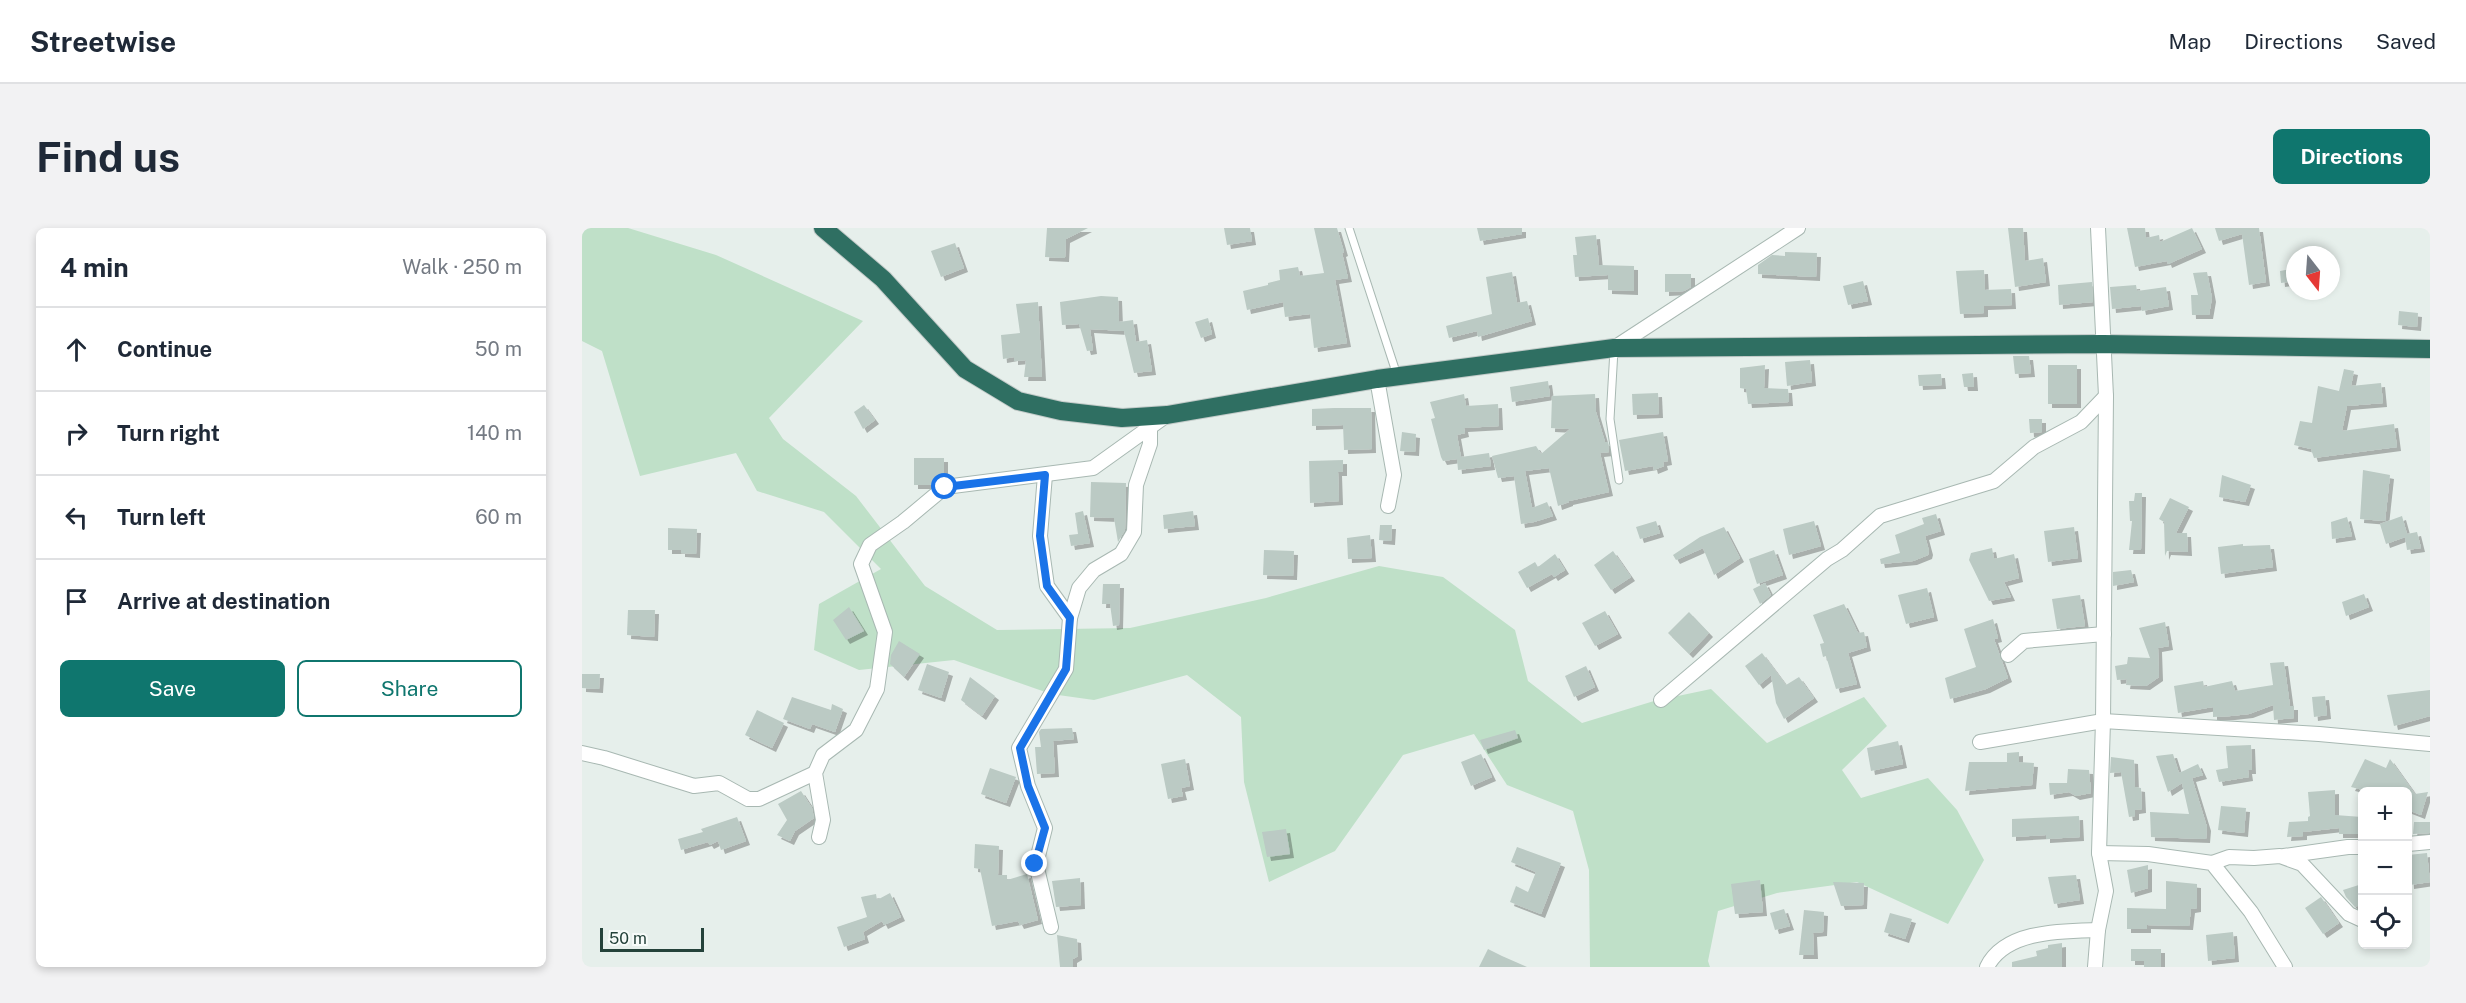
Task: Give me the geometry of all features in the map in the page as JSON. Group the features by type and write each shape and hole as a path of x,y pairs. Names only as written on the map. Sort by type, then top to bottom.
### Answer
{"highway":[{"path":"823,228 883,279 965,369 1018,401 1061,411 1122,418 1167,415 1377,379 1614,348 2103,344 2430,349"}],"street":[{"path":"1614,348 1798,228"},
{"path":"2095,967 2098,930 2106,891 2099,853 2103,721 2106,396 2098,228"},
{"path":"1377,379 1394,476 1388,506"},
{"path":"1661,700 1880,516 1994,481 2034,447 2081,422 2106,396"},
{"path":"819,837 824,820 815,773 823,755 856,730 877,688 885,632 861,564 870,545 903,522 945,487 1093,468 1167,415"},
{"path":"1051,927 1035,864 1045,828 1028,786 1020,748 1066,669 1070,618 1079,588 1094,570 1121,554 1134,532 1136,486 1150,444 1150,429"},
{"path":"1045,475 1040,536 1047,586 1070,618"},
{"path":"2008,655 2024,641 2104,634"},
{"path":"1980,742 2103,721 2319,734 2430,744"},
{"path":"582,753 694,786 719,783 748,799 759,798 815,773"},
{"path":"2412,844 2430,842"},
{"path":"2099,853 2148,854 2212,863 2229,856 2254,858 2358,847"},
{"path":"2280,856 2302,864 2349,914 2358,918"},
{"path":"2212,863 2251,912 2285,967"},
{"path":"1987,967 1992,958 2019,940 2046,932 2098,930"}],"lane":[{"path":"1349,228 1398,377"},
{"path":"1614,348 1610,418 1619,480"}],"green space":[{"path":"582,228 628,228 716,255 863,321 769,418 783,439 856,496 925,586 997,630 1130,628 1266,598 1379,566 1443,577 1515,630 1528,681 1582,723 1654,701 1711,689 1767,743 1864,697 1887,726 1842,770 1861,798 1928,778 1957,810 1984,860 1948,924 1857,882 1777,893 1718,911 1708,961 1710,967 1590,967 1589,870 1573,811 1507,785 1474,734 1403,755 1335,851 1269,882 1244,782 1241,717 1187,675 1094,700 1051,694 954,660 859,670 814,650 819,604 881,569 824,512 757,491 736,453 640,476 602,351 582,341"}],"building":[{"path":"1047,228 1088,228 1066,239 1065,258 1045,257"},
{"path":"1224,228 1250,228 1252,241 1227,245"},
{"path":"1314,228 1337,228 1348,278 1335,280 1347,343 1314,348 1310,314 1285,317 1283,302 1247,310 1243,291 1280,280 1279,270 1298,267 1300,276 1324,273"},
{"path":"1477,228 1522,228 1522,234 1480,241"},
{"path":"2008,228 2023,228 2025,261 2043,258 2046,282 2015,287"},
{"path":"2127,228 2145,228 2146,238 2159,235 2160,242 2192,228 2202,249 2168,264 2167,261 2135,267"},
{"path":"2215,228 2259,228 2266,282 2249,285 2242,234 2219,241"},
{"path":"1596,235 1599,265 1634,266 1634,291 1608,290 1608,275 1575,277 1573,255 1577,255 1575,237"},
{"path":"955,243 964,268 941,277 931,251"},
{"path":"1785,252 1817,253 1816,277 1758,274 1758,265 1772,255 1785,256"},
{"path":"1984,270 1985,290 2011,289 2012,305 1984,306 1984,313 1960,314 1956,271"},
{"path":"2286,270 2286,282 2281,283 2280,271"},
{"path":"1512,272 1517,303 1527,301 1532,321 1478,337 1477,331 1449,338 1446,326 1492,314 1486,277"},
{"path":"2207,272 2212,298 2209,315 2192,315 2191,295 2198,295 2193,273"},
{"path":"1665,274 1691,274 1691,287 1684,291 1665,292"},
{"path":"1863,281 1868,301 1848,305 1843,286"},
{"path":"2092,282 2093,302 2059,305 2058,285"},
{"path":"2136,285 2137,291 2166,287 2169,306 2142,311 2141,306 2112,309 2110,287"},
{"path":"1101,296 1118,297 1119,322 1133,320 1136,342 1147,340 1152,371 1134,373 1124,331 1090,329 1093,350 1087,351 1079,324 1062,325 1060,302"},
{"path":"1038,302 1042,377 1024,377 1026,360 1014,361 1014,357 1003,359 1001,335 1020,333 1016,304"},
{"path":"2399,311 2418,313 2417,327 2398,325"},
{"path":"1208,318 1212,334 1201,338 1195,322"},
{"path":"2013,356 2029,356 2031,373 2015,374"},
{"path":"1810,360 1812,382 1787,386 1785,362"},
{"path":"1765,365 1764,388 1788,389 1789,402 1748,404 1746,389 1740,388 1740,368"},
{"path":"2048,365 2077,365 2077,404 2048,404"},
{"path":"2344,369 2354,371 2351,386 2381,383 2383,403 2347,406 2342,431 2394,424 2397,447 2314,458 2311,449 2294,445 2300,421 2312,423 2318,386 2339,391"},
{"path":"1973,373 1974,387 1964,387 1962,374"},
{"path":"1941,374 1942,385 1919,386 1918,375"},
{"path":"1548,381 1550,396 1512,402 1510,387"},
{"path":"1658,393 1659,414 1633,415 1632,394"},
{"path":"1464,394 1466,406 1498,404 1499,426 1464,428 1465,433 1457,435 1461,457 1489,453 1491,466 1458,470 1457,459 1443,461 1441,457 1431,419 1435,418 1430,402"},
{"path":"1595,394 1596,412 1605,442 1608,442 1609,452 1600,453 1609,492 1569,501 1558,506 1549,468 1525,471 1532,508 1547,502 1553,516 1521,524 1514,476 1498,478 1492,456 1536,446 1541,454 1570,429 1551,428 1552,396"},
{"path":"864,405 875,420 863,429 854,412"},
{"path":"1371,408 1372,449 1344,450 1343,425 1312,426 1312,409"},
{"path":"2029,419 2042,419 2042,432 2030,433"},
{"path":"1402,432 1416,434 1415,452 1400,451"},
{"path":"1663,432 1668,461 1663,462 1664,466 1654,470 1653,466 1625,471 1619,440"},
{"path":"914,458 944,458 944,478 934,485 914,485"},
{"path":"1343,460 1343,472 1338,472 1339,501 1310,503 1309,461"},
{"path":"2363,470 2390,475 2385,521 2360,519"},
{"path":"2222,475 2251,485 2245,502 2219,497"},
{"path":"1091,482 1126,483 1125,530 1118,542 1114,518 1090,517"},
{"path":"2135,493 2142,493 2141,550 2129,550 2132,521 2130,521 2129,501 2134,501"},
{"path":"2170,498 2189,507 2176,533 2187,533 2188,552 2167,551 2165,556 2164,522 2159,519"},
{"path":"1083,511 1090,543 1071,546 1069,535 1078,534 1075,513"},
{"path":"1193,511 1195,526 1164,529 1163,515"},
{"path":"1936,514 1941,531 1925,536 1928,555 1913,561 1881,564 1880,559 1900,553 1895,535 1924,524 1922,518"},
{"path":"2402,516 2407,534 2417,532 2421,548 2407,550 2405,537 2386,544 2380,524"},
{"path":"2347,517 2352,536 2332,539 2331,522"},
{"path":"1656,521 1660,533 1640,539 1636,527"},
{"path":"1814,521 1821,546 1789,555 1783,529"},
{"path":"1380,525 1392,525 1391,541 1379,540"},
{"path":"1724,527 1740,558 1714,575 1703,548 1676,560 1673,555 1700,537"},
{"path":"2074,527 2078,558 2048,562 2044,531"},
{"path":"668,528 697,529 696,554 681,553 681,550 668,550"},
{"path":"1370,535 1372,558 1348,559 1347,538"},
{"path":"2243,544 2243,546 2270,545 2273,567 2221,574 2218,547"},
{"path":"1992,548 1994,559 2014,554 2019,578 2004,582 2011,597 1989,601 1969,560 1971,553"},
{"path":"1264,550 1294,551 1293,576 1263,575"},
{"path":"1774,550 1783,575 1757,584 1749,559"},
{"path":"1613,551 1631,577 1611,590 1594,565"},
{"path":"1555,554 1565,570 1554,577 1552,574 1527,588 1518,572 1535,562 1538,567"},
{"path":"2131,570 2134,582 2113,586 2113,572"},
{"path":"1765,583 1771,595 1760,604 1753,589"},
{"path":"1103,584 1120,584 1119,625 1113,626 1110,604 1102,604"},
{"path":"1927,588 1934,617 1906,624 1898,595"},
{"path":"2364,594 2369,607 2346,616 2342,602"},
{"path":"2080,595 2085,626 2057,629 2052,599"},
{"path":"1844,604 1858,633 1864,632 1867,647 1848,653 1857,684 1836,689 1826,656 1823,657 1820,644 1824,643 1813,615"},
{"path":"849,607 864,631 846,640 833,620"},
{"path":"628,610 655,610 654,637 627,635"},
{"path":"1605,611 1618,634 1595,646 1582,623"},
{"path":"1689,612 1709,633 1689,654 1668,633"},
{"path":"1993,619 1998,638 1994,639 2008,678 1986,689 1950,699 1945,678 1976,667 1964,629"},
{"path":"2165,622 2169,646 2158,648 2159,677 2146,686 2126,685 2127,679 2117,680 2115,666 2127,664 2128,657 2150,658 2139,628"},
{"path":"899,641 920,654 904,677 890,664 891,655"},
{"path":"1762,653 1786,685 1799,677 1814,698 1784,719 1776,703 1771,675 1759,685 1745,666"},
{"path":"2284,662 2290,706 2294,706 2294,718 2274,720 2273,705 2249,714 2231,716 2213,717 2213,707 2178,713 2174,686 2203,681 2204,687 2232,681 2235,691 2273,685 2270,663"},
{"path":"927,664 949,672 941,698 918,690"},
{"path":"1586,666 1595,687 1574,697 1565,676"},
{"path":"582,674 600,674 599,689 582,688"},
{"path":"970,677 995,696 982,716 961,700"},
{"path":"2430,690 2430,716 2394,726 2387,695"},
{"path":"2325,696 2327,715 2314,717 2312,697"},
{"path":"792,697 831,710 832,704 843,709 835,732 812,724 810,729 783,719"},
{"path":"757,710 784,723 772,748 745,735"},
{"path":"1072,728 1074,739 1053,741 1055,773 1037,774 1035,747 1041,747 1039,732 1041,729"},
{"path":"1515,730 1518,738 1484,750 1480,740"},
{"path":"1898,741 1903,764 1871,771 1867,748"},
{"path":"2251,745 2252,770 2248,770 2249,777 2219,782 2216,770 2228,768 2226,746"},
{"path":"2019,752 2019,762 2034,763 2032,785 1965,791 1969,762 2007,762 2007,753"},
{"path":"1481,754 1492,777 1471,786 1461,762"},
{"path":"2173,754 2179,773 2198,764 2203,775 2192,778 2207,827 2206,839 2151,837 2150,812 2189,814 2182,783 2168,792 2156,756"},
{"path":"2111,757 2134,760 2135,787 2141,788 2142,809 2135,810 2135,816 2129,817 2121,772 2110,773"},
{"path":"1185,759 1190,786 1181,788 1183,796 1168,799 1161,764"},
{"path":"2365,759 2386,768 2390,759 2410,787 2358,789 2351,787"},
{"path":"990,768 1016,777 1006,803 981,794"},
{"path":"2068,769 2089,770 2091,793 2076,796 2069,792 2050,795 2049,783 2067,783"},
{"path":"2335,790 2335,815 2358,817 2358,834 2339,834 2339,828 2303,832 2303,836 2287,837 2289,822 2308,821 2310,816 2308,792"},
{"path":"2412,790 2415,794 2428,792 2421,815 2412,812"},
{"path":"801,791 812,808 814,818 795,831 790,841 777,835 787,820 778,804"},
{"path":"2221,806 2246,808 2244,833 2218,830"},
{"path":"2079,816 2080,837 2046,839 2046,835 2012,837 2012,819"},
{"path":"737,817 746,841 721,850 718,841 710,845 708,842 681,850 678,839 703,832 701,829"},
{"path":"2414,822 2430,822 2430,833 2413,834"},
{"path":"1286,829 1290,854 1267,857 1262,832"},
{"path":"975,844 999,846 998,875 1007,875 1007,880 1027,874 1038,920 1020,925 1018,921 992,926 980,869 974,868"},
{"path":"1517,847 1561,863 1541,914 1510,902 1516,886 1528,892 1536,872 1511,862"},
{"path":"2427,853 2430,882 2412,885 2412,855"},
{"path":"2148,865 2148,888 2131,893 2127,870"},
{"path":"2076,875 2080,900 2054,904 2048,877"},
{"path":"1080,878 1081,905 1056,907 1052,881"},
{"path":"1760,880 1763,912 1735,914 1731,884"},
{"path":"2166,881 2197,884 2197,908 2191,909 2189,926 2147,925 2147,929 2127,929 2127,908 2166,909"},
{"path":"1833,882 1864,883 1863,905 1841,906"},
{"path":"2358,885 2358,906 2355,907 2343,890"},
{"path":"890,893 901,917 884,925 882,921 863,932 865,939 844,947 837,927 867,917 861,897 876,894 877,900"},
{"path":"2321,897 2339,923 2323,934 2305,908"},
{"path":"1784,909 1790,926 1775,930 1770,913"},
{"path":"1804,910 1824,912 1823,932 1813,933 1814,955 1799,955"},
{"path":"1890,913 1912,919 1905,939 1884,932"},
{"path":"2233,932 2235,958 2208,961 2206,935"},
{"path":"1057,935 1077,939 1078,956 1073,959 1073,967 1060,967"},
{"path":"2062,943 2062,967 2012,967 2012,962 2037,956 2036,951 2048,948 2048,945"},
{"path":"1488,949 1502,956 1527,967 1479,967"},
{"path":"2131,949 2161,949 2161,967 2144,967 2144,961 2131,961"}],"route":[{"path":"945,487 1045,475 1040,536 1047,586 1070,618 1066,669 1020,748 1028,786 1045,828 1035,864"}]}
